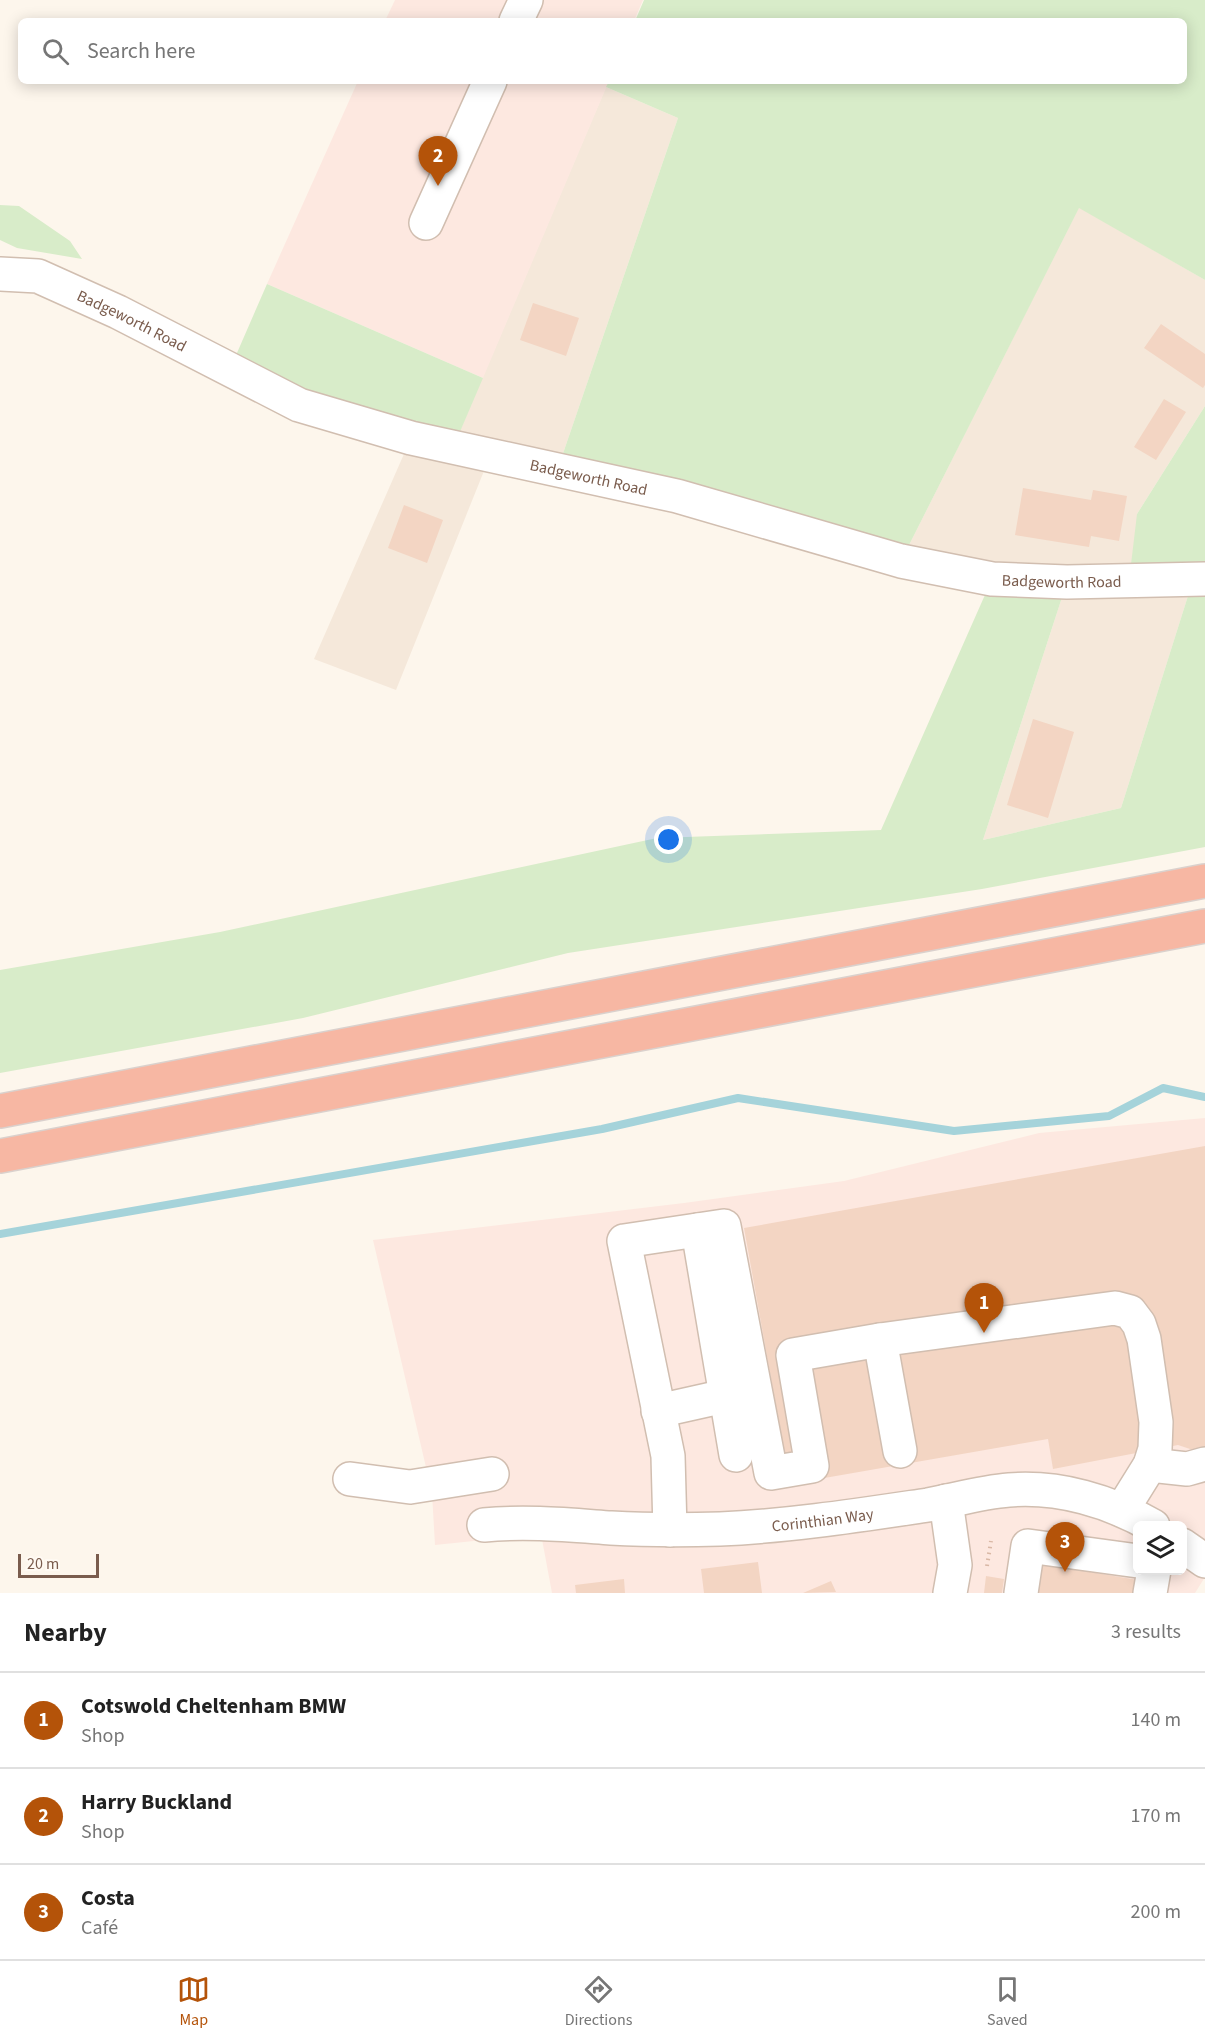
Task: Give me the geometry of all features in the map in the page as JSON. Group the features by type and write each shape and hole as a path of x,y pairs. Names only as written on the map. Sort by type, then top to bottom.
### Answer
{"highway":[{"path":"0,1111 1205,881"},
{"path":"0,1156 1205,926"}],"street":[{"path":"517,18 526,0"},
{"path":"426,223 488,84"},
{"name":"Badgeworth Road","path":"0,274 38,276 118,312 299,405 411,438 677,496 901,561 992,579 1067,582 1205,579"},
{"path":"670,1530 668,1456 624,1241 724,1226 771,1473 812,1466 793,1355 880,1340 1115,1308 1130,1312 1139,1324 1144,1339 1156,1422 1155,1449 1150,1465 1122,1510"},
{"path":"698,1230 724,1396 736,1455"},
{"path":"880,1340 900,1451"},
{"path":"658,1411 724,1396"},
{"path":"1150,1465 1187,1468 1205,1464"},
{"path":"350,1479 410,1487 492,1474"},
{"name":"Corinthian Way","path":"484,1525 518,1522 670,1530 773,1526 1010,1490 1075,1495 1122,1510 1143,1521"},
{"path":"946,1501 955,1565 950,1593"},
{"path":"1021,1593 1028,1546 1133,1560"},
{"path":"1187,1548 1205,1561"},
{"path":"1150,1593 1153,1575"}],"shaded area":[{"path":"395,0 643,0 635,18 386,18"},
{"path":"357,84 608,84 483,378 267,284"},
{"path":"606,87 678,118 557,471 490,456 396,690 314,659 411,438 453,447"},
{"path":"1079,207 1205,280 1205,406 1137,514 1193,580 1121,808 983,840 1067,582 901,561"},
{"path":"1205,1118 1205,1577 1195,1593 552,1593 541,1534 435,1545 432,1493 373,1240 684,1203 844,1181 1039,1133"}],"green space":[{"path":"644,0 1205,0 1205,280 1079,208 901,561 557,471 678,118 606,87 608,84 1187,84 1187,18 636,18"},
{"path":"0,205 19,206 70,241 82,259 17,248 0,240"},
{"path":"267,284 483,378 453,448 230,369"},
{"path":"1205,406 1205,847 982,889 568,953 303,1018 0,1073 0,970 220,932 657,838 881,830 992,579 1067,582 983,840 1121,808 1193,580 1129,581 1137,514"}],"building":[{"path":"533,303 579,318 566,356 520,340"},
{"path":"1161,324 1205,354 1205,385 1203,388 1144,348"},
{"path":"1164,399 1186,412 1156,460 1134,447"},
{"path":"1023,488 1091,500 1093,490 1127,496 1119,541 1091,536 1089,547 1015,535"},
{"path":"404,505 443,520 427,563 388,548"},
{"path":"1033,719 1074,732 1048,818 1007,805"},
{"path":"1205,1146 1205,1449 1199,1452 1178,1445 1053,1469 1048,1439 790,1484 744,1228"},
{"path":"758,1562 762,1593 704,1593 701,1569"},
{"path":"1042,1564 1138,1580 1136,1593 1037,1593"},
{"path":"986,1576 1004,1579 1002,1593 984,1593"},
{"path":"624,1579 625,1593 576,1593 575,1585"},
{"path":"831,1581 836,1592 803,1593"}],"waterway":[{"path":"0,1234 602,1129 738,1098 954,1131 1109,1116 1163,1088 1205,1097"}],"place":[{"name":"Harry Buckland","path":"438,186"},
{"name":"Cotswold Cheltenham BMW","path":"984,1333"},
{"name":"Costa","path":"1065,1572"}]}
